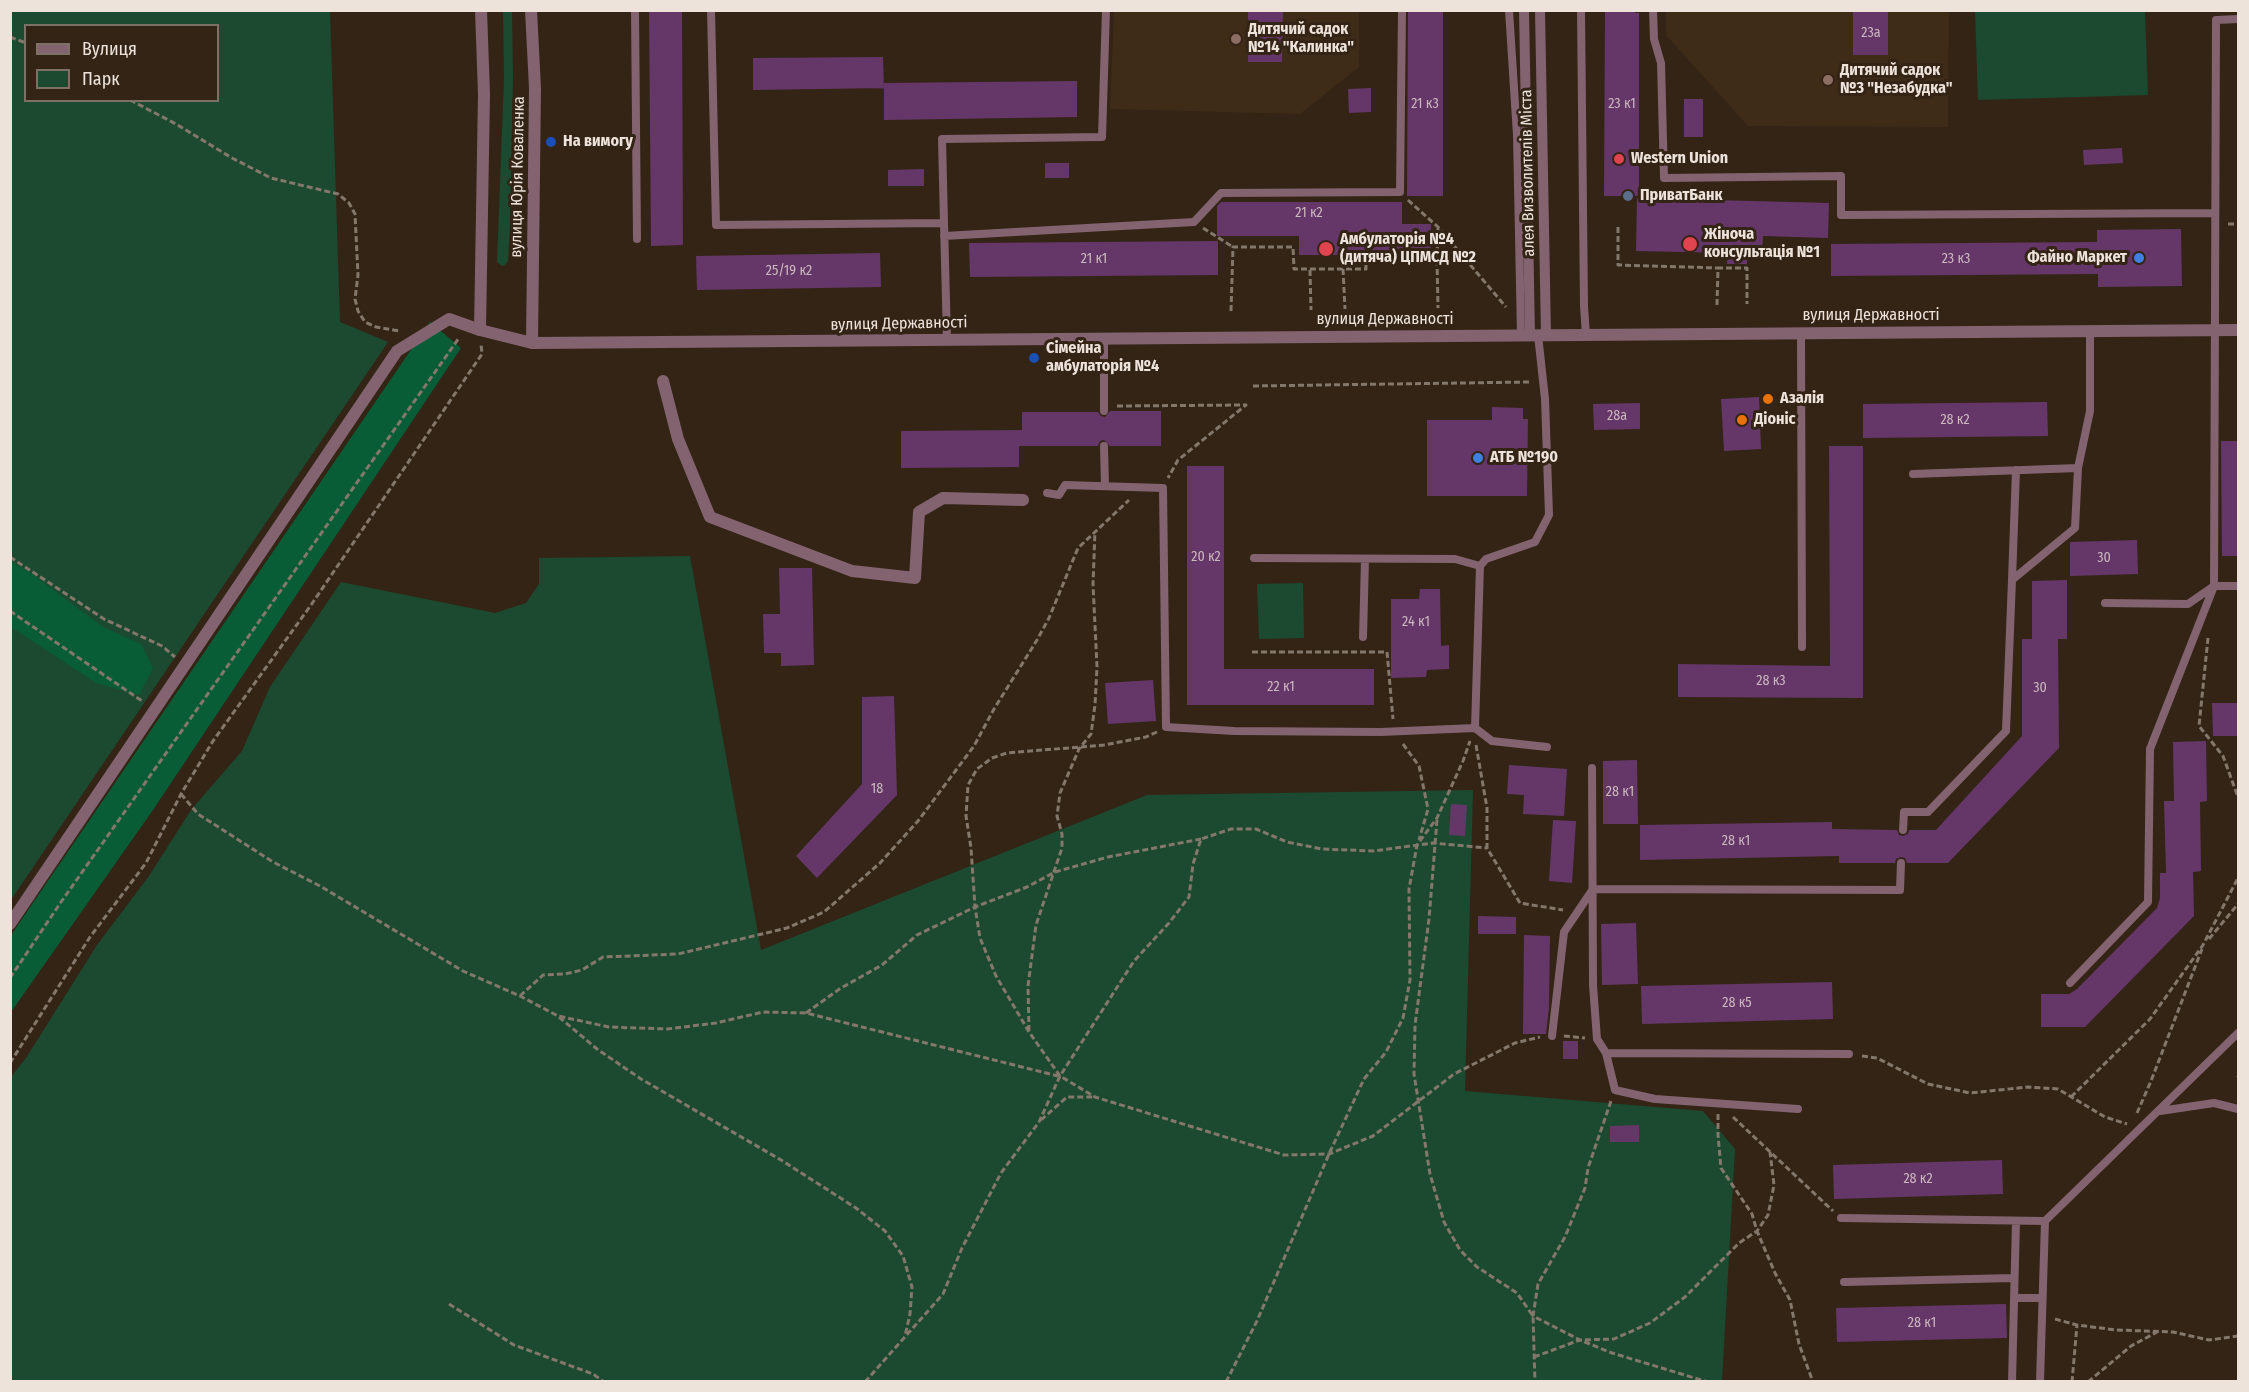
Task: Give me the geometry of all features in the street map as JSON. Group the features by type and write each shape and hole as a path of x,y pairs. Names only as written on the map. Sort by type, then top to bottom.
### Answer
{"street":[{"path":"474,328 484,94 481,10"},
{"name":"вулиця Юрія Коваленка","path":"531,10 535,88 532,343"},
{"name":"алея Визволителів Міста","path":"1524,10 1534,336"},
{"name":"алея Визволителів Міста","path":"1534,336 1540,10"},
{"name":"вулиця Державності","path":"10,924 398,351 448,319 532,343 2238,330"},
{"path":"663,381 678,439 710,517 852,571 915,578 919,512 943,498 1023,500"}],"lane":[{"path":"635,10 637,239"},
{"path":"711,10 716,225 944,223"},
{"path":"947,340 942,139 1102,138 1106,10"},
{"path":"944,236 1194,222 1221,193 1400,192 1402,10"},
{"path":"1475,728 1480,566 1486,559 1534,542 1549,515 1543,381 1534,336 1509,10"},
{"path":"1581,10 1586,335"},
{"path":"1653,10 1654,39 1661,63 1664,178 1841,176 1841,215 2214,213"},
{"path":"2070,982 2148,902 2150,749 2214,586 2216,20 2238,20"},
{"path":"2012,580 2075,528 2078,468 2090,411 2090,331"},
{"path":"1801,333 1802,647"},
{"path":"1104,339 1104,409"},
{"path":"1104,446 1105,486"},
{"path":"1913,474 2078,468"},
{"path":"1903,830 1904,812 1928,812 2006,731 2016,470"},
{"path":"1047,493 1059,495 1065,485 1163,488 1167,727 1234,731 1475,728 1492,741 1547,747"},
{"path":"1254,558 1455,559 1480,566"},
{"path":"1363,637 1365,559"},
{"path":"2105,603 2188,604 2214,586 2238,586"},
{"path":"1592,768 1593,985 1597,1039 1606,1053 1609,1073 1615,1090 1655,1100 1798,1109"},
{"path":"1593,889 1900,890 1902,863"},
{"path":"1552,1036 1564,932 1593,889"},
{"path":"1841,1218 2045,1221 2238,1033"},
{"path":"1606,1053 1849,1054"},
{"path":"2159,1111 2214,1103 2238,1109"},
{"path":"2012,1382 2016,1221"},
{"path":"2040,1382 2045,1221"},
{"path":"1844,1282 2014,1278"},
{"path":"2014,1298 2042,1298"}],"path":[{"path":"134,102 232,158 271,177 338,194 349,203 355,214 358,275 355,299 358,312 365,322 376,327 421,335"},
{"path":"1400,192 1438,227 1506,307"},
{"path":"1194,222 1233,247 1293,247 1294,269 1366,269 1366,260 1437,260"},
{"path":"1438,227 1438,308"},
{"path":"1618,227 1618,265 1747,268 1747,304"},
{"path":"1232,311 1233,247"},
{"path":"1717,305 1718,268"},
{"path":"1310,269 1311,310"},
{"path":"1343,269 1345,309"},
{"path":"10,1063 90,937 146,863 181,794 213,741 310,605 482,354 474,328"},
{"path":"10,978 61,902 417,397 474,328"},
{"path":"1253,386 1543,381"},
{"path":"1104,409 1246,405 1178,460 1163,488"},
{"path":"520,996 543,975 566,974 582,970 603,957 678,954 786,927 824,912 880,864 918,820 974,746 1049,618 1078,548 1144,487"},
{"path":"1029,1032 1028,986 1034,936 1062,848 1062,834 1057,816 1059,793 1079,749 1092,734 1097,667 1093,584 1095,531"},
{"path":"10,557 104,619 162,646 184,666"},
{"path":"10,611 121,685 154,710"},
{"path":"2209,633 2199,726 2223,756 2238,797"},
{"path":"1226,1382 1257,1321 1364,1079 1386,1053 1403,1018 1410,981 1408,889 1417,845 1428,809 1419,766 1394,730 1388,652 1252,652"},
{"path":"1060,1076 1029,1032 996,976 980,938 966,816 968,785 977,769 992,758 1008,753 1037,749 1079,749 1146,737 1167,727"},
{"path":"1417,845 1437,818 1475,728"},
{"path":"1475,728 1478,764 1488,808 1487,848 1520,903 1568,911"},
{"path":"181,794 198,814 273,862 320,886 463,972 520,996 558,1016 597,1050 632,1073 800,1172 856,1208 885,1231 903,1256 912,1287 905,1338"},
{"path":"1437,818 1433,843 1429,919 1415,1025 1414,1074 1430,1174 1443,1222 1460,1250 1477,1267 1517,1293 1533,1316 1580,1340 1655,1367 1708,1382"},
{"path":"806,1013 841,988 882,965 918,935 975,907 1027,887 1055,872 1108,858 1201,839 1231,829 1256,829 1287,842 1323,849 1373,851 1433,843 1487,848"},
{"path":"865,1382 943,1294 962,1248 1002,1173 1039,1122 1060,1076 1134,961 1189,897 1193,864 1201,839"},
{"path":"2131,1125 2151,1081 2204,945 2238,878"},
{"path":"2071,1097 2150,1019 2204,945 2238,904"},
{"path":"558,1016 609,1027 667,1029 716,1023 764,1012 806,1013 1060,1076 1095,1097 1284,1155 1329,1154 1373,1136 1454,1074 1515,1043 1552,1036 1597,1039"},
{"path":"1849,1054 1877,1058 1928,1084 1970,1093 2028,1087 2058,1089 2105,1117 2140,1130"},
{"path":"1534,1382 1533,1316 1538,1284 1565,1237 1585,1188 1588,1168 1615,1090"},
{"path":"1039,1122 1067,1097 1095,1097"},
{"path":"1719,1103 1841,1218"},
{"path":"1719,1103 1718,1135 1722,1168 1752,1214 1775,1273 1790,1300 1799,1344 1814,1382"},
{"path":"1534,1357 1580,1340 1614,1339 1650,1323 1685,1296 1739,1243 1757,1231 1768,1215 1774,1185 1770,1152"},
{"path":"449,1304 514,1345 593,1374 604,1382"},
{"path":"2042,1315 2077,1325 2116,1330 2173,1332 2209,1340 2238,1336"},
{"path":"2072,1382 2077,1325"},
{"path":"2088,1382 2131,1346 2159,1331"}],"shaded area":[{"name":"Дитячий садок №14 \"Калинка\"","path":"1114,11 1359,11 1359,67 1300,114 1110,109"},
{"name":"Дитячий садок №3 \"Незабудка\"","path":"1666,11 1949,11 1948,127 1748,126 1666,35"}],"green space":[{"path":"11,11 330,11 340,322 388,342 11,900"},
{"path":"503,11 512,11 513,78 508,261 502,266 497,262 504,78"},
{"path":"1975,11 2145,11 2148,95 1978,100"},
{"path":"430,322 461,348 153,810 11,1012 11,935"},
{"path":"690,556 761,950 1147,795 1473,790 1465,1091 1703,1111 1735,1149 1722,1381 11,1381 10,1078 26,1058 97,945 149,876 191,810 242,751 270,687 341,582 495,613 526,603 539,584 539,558"},
{"path":"10,561 32,574 103,627 141,644 153,668 139,695 96,683 11,627"},
{"path":"1303,583 1304,638 1259,639 1257,584"}],"building":[{"path":"649,10 682,10 683,245 651,246"},
{"path":"1248,10 1283,10 1282,62 1248,62"},
{"path":"1443,10 1443,196 1407,196 1408,11"},
{"path":"1605,10 1635,10 1635,13 1639,13 1639,196 1604,196"},
{"path":"1853,10 1888,10 1888,55 1853,55"},
{"path":"883,57 884,88 753,90 753,58"},
{"path":"1077,81 1077,117 884,120 884,83"},
{"path":"1371,88 1371,112 1349,113 1348,89"},
{"path":"1684,99 1703,99 1703,137 1684,137"},
{"path":"2122,148 2123,163 2084,165 2083,150"},
{"path":"1045,163 1069,163 1069,178 1045,178"},
{"path":"924,169 924,186 888,186 888,170"},
{"path":"1637,198 1829,203 1828,238 1763,236 1762,255 1747,255 1747,264 1727,264 1728,253 1636,251"},
{"path":"1221,202 1402,202 1402,224 1431,224 1431,255 1299,255 1299,236 1217,236 1217,206"},
{"path":"2181,229 2182,286 2098,287 2098,274 1831,276 1831,244 2097,242 2097,230"},
{"path":"1218,241 1218,275 970,277 969,243"},
{"path":"880,253 881,287 697,290 696,256"},
{"path":"1759,397 1761,449 1724,451 1721,399"},
{"path":"2047,402 2048,436 1863,438 1863,404"},
{"path":"1640,403 1640,429 1594,430 1593,404"},
{"name":"АТБ №190","path":"1492,407 1523,408 1523,419 1528,419 1527,496 1427,496 1427,420 1492,420"},
{"path":"1110,411 1161,411 1161,446 1110,446 1104,440 1100,441 1098,446 1019,446 1019,467 901,468 901,431 1022,430 1022,412 1098,412 1105,417"},
{"path":"2221,441 2238,441 2238,556 2222,556"},
{"path":"1829,446 1863,446 1863,698 1678,697 1678,664 1830,666"},
{"path":"1187,466 1224,466 1224,669 1374,669 1374,705 1187,705"},
{"path":"2137,540 2138,574 2070,576 2070,542"},
{"path":"779,568 812,568 814,665 781,666 781,653 764,653 763,614 780,614"},
{"path":"2067,580 2067,639 2058,639 2059,748 1948,863 1907,863 1905,858 1901,857 1896,859 1895,863 1839,863 1839,856 1640,860 1640,825 1832,822 1832,829 1897,830 1899,835 1903,836 1908,834 1909,830 1936,830 2022,736 2022,639 2032,639 2032,581"},
{"path":"1420,589 1440,589 1441,646 1449,645 1449,669 1427,670 1426,677 1391,678 1391,599 1419,599"},
{"path":"1153,680 1156,721 1108,724 1105,683"},
{"path":"894,696 897,795 817,878 796,856 862,784 862,697"},
{"path":"2212,703 2238,703 2238,736 2213,736"},
{"path":"2206,741 2207,801 2200,802 2201,871 2193,872 2194,916 2085,1027 2041,1027 2041,994 2069,994 2077,989 2157,908 2160,898 2160,873 2166,873 2164,801 2174,801 2173,742"},
{"path":"1637,760 1638,824 1603,824 1603,761"},
{"path":"1509,765 1567,769 1564,816 1523,814 1524,795 1507,794"},
{"path":"1451,804 1467,805 1465,836 1449,835"},
{"path":"1553,820 1576,821 1572,883 1549,881"},
{"path":"1478,916 1516,917 1516,934 1478,934"},
{"path":"1636,923 1638,984 1602,985 1601,924"},
{"path":"1524,935 1550,936 1549,1007 1546,1034 1523,1034"},
{"path":"1832,982 1833,1019 1642,1024 1641,986"},
{"path":"1563,1041 1578,1041 1578,1059 1563,1059"},
{"path":"1639,1125 1639,1142 1610,1142 1610,1126"},
{"path":"2002,1160 2003,1194 1834,1199 1833,1165"},
{"path":"2006,1304 2007,1338 1837,1342 1836,1308"}],"place":[{"name":"Дитячий садок №14 \"Калинка\"","path":"1236,39"},
{"name":"Дитячий садок №3 \"Незабудка\"","path":"1828,80"},
{"name":"На вимогу","path":"551,142"},
{"name":"Western Union","path":"1619,159"},
{"name":"ПриватБанк","path":"1628,196"},
{"name":"Жіноча консультація №1","path":"1690,244"},
{"name":"Амбулаторія №4 (дитяча) ЦПМСД №2","path":"1326,249"},
{"name":"Файно Маркет","path":"2139,258"},
{"name":"Сімейна амбулаторія №4","path":"1034,358"},
{"name":"Азалія","path":"1768,399"},
{"name":"Діоніс","path":"1742,420"},
{"name":"АТБ №190","path":"1478,458"}]}
